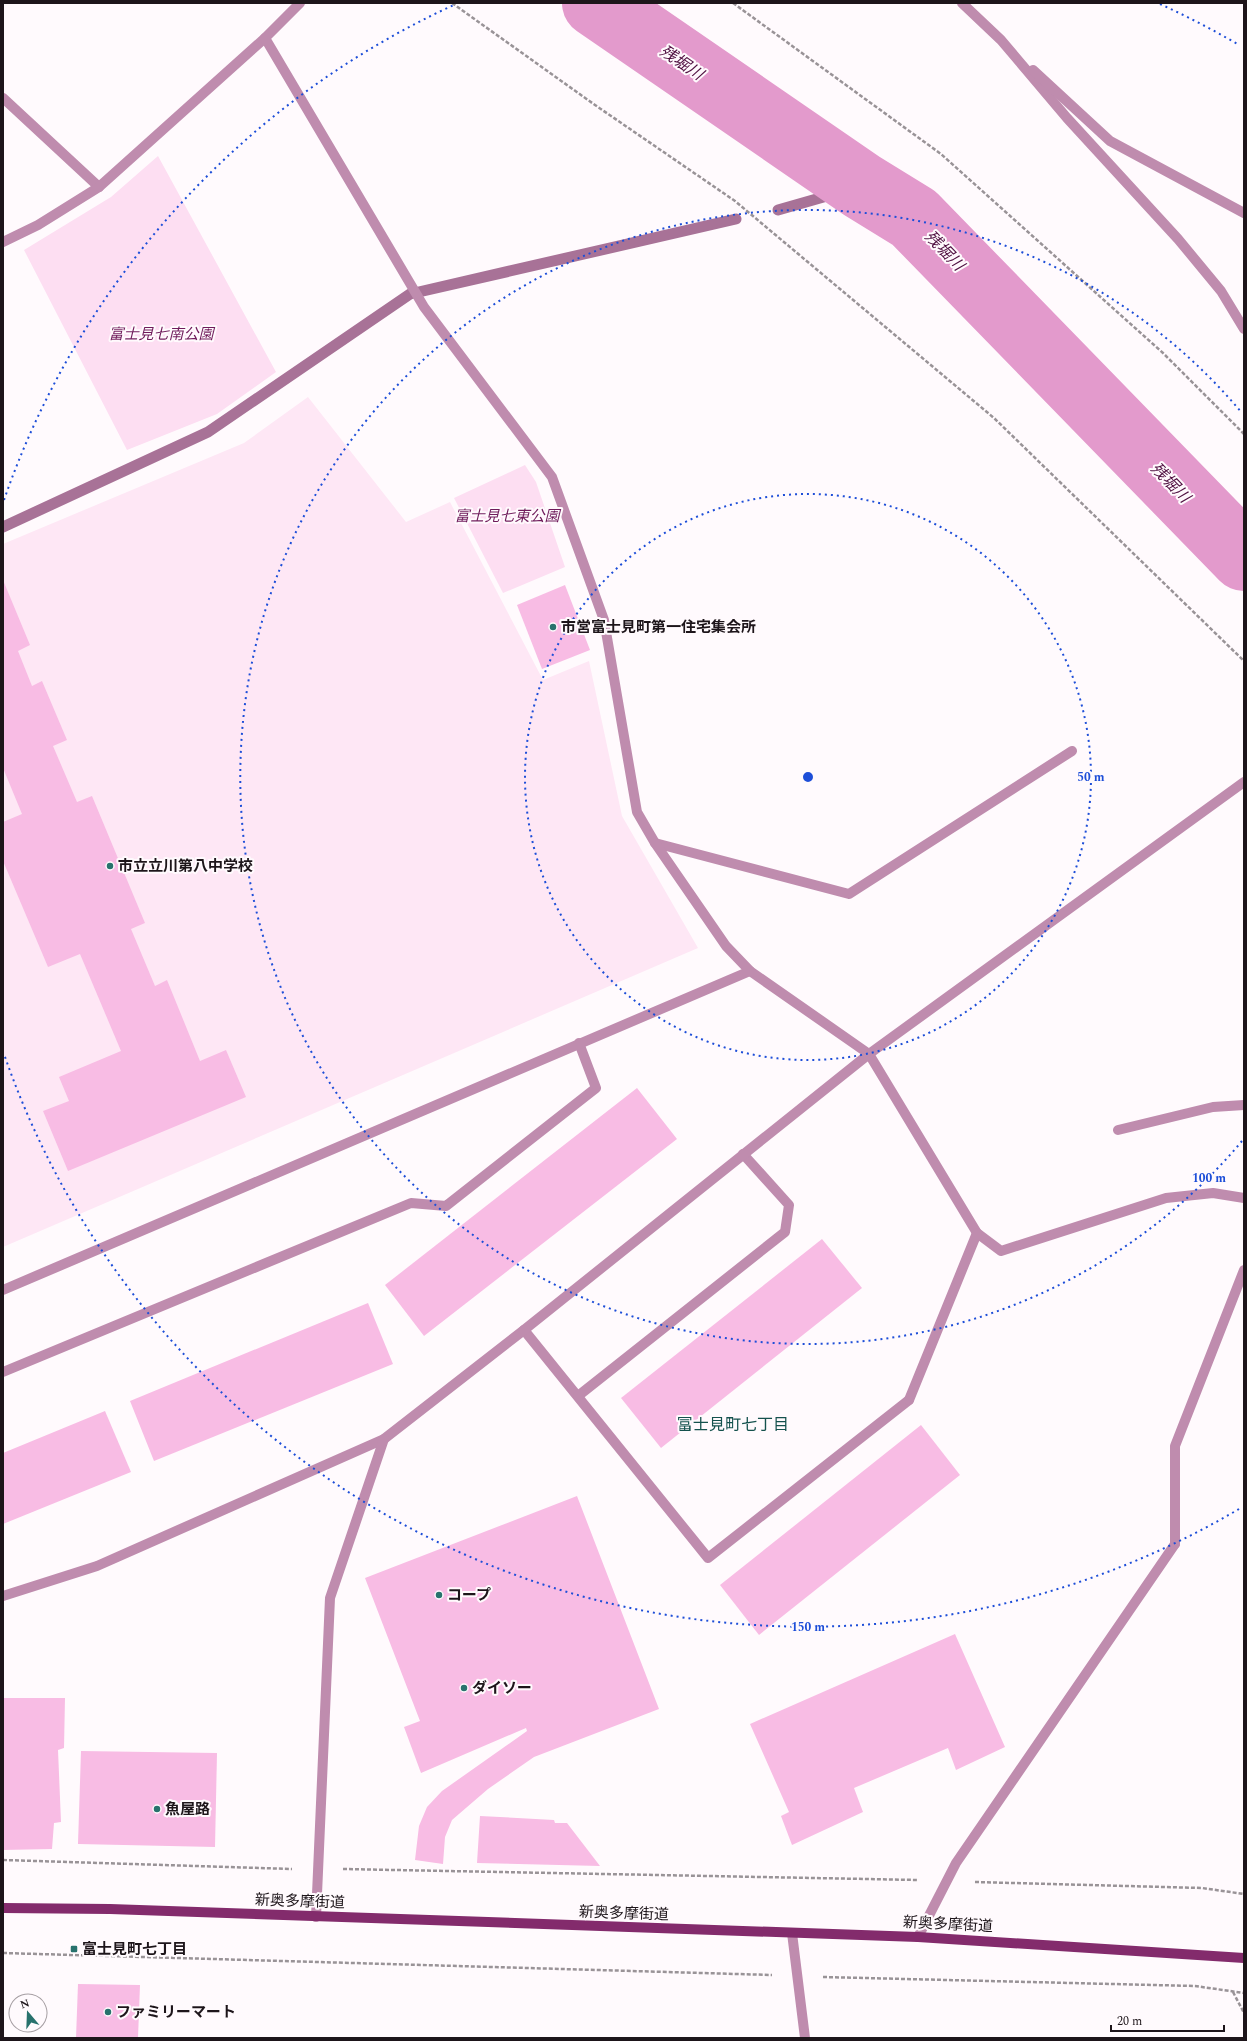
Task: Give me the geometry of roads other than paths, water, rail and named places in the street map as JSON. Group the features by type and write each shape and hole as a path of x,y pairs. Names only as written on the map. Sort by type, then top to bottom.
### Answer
{"main road":[{"name":"新奥多摩街道","path":"3,1908 118,1910 918,1937 1244,1958"}],"street":[{"path":"3,242 38,225 99,187 265,38 300,3"},
{"path":"962,3 1110,141 1244,213"},
{"path":"265,38 424,307 552,477 604,620 637,812 654,843 726,946 750,971 869,1054 977,1233 1001,1251 1166,1198 1213,1193 1244,1198"},
{"path":"1001,40 1067,118 1178,238 1220,291 1244,329"},
{"path":"3,98 99,187"},
{"path":"654,843 850,894 1072,751"},
{"path":"3,1596 97,1566 384,1439 524,1330 869,1054 1244,782"},
{"path":"3,1290 750,971"},
{"path":"3,1372 411,1203 446,1206 596,1088 579,1043"},
{"path":"1118,1130 1213,1107 1244,1105"},
{"path":"578,1396 785,1232 789,1205 743,1154"},
{"path":"524,1330 708,1558 909,1400 977,1233"},
{"path":"918,1937 956,1863 1175,1544 1175,1446 1244,1270"},
{"path":"316,1917 330,1598 384,1439"},
{"path":"792,1933 805,2038"}],"waterway":[{"name":"残堀川","path":"596,3 862,186 914,218 1244,557"},
{"path":"778,210 862,186"},
{"path":"3,527 208,432 410,294 736,219"}],"place":[{"name":"市営富士見町第一住宅集会所","path":"553,627"},
{"name":"市立立川第八中学校","path":"110,866"},
{"name":"コープ","path":"439,1595"},
{"name":"ダイソー","path":"464,1688"},
{"name":"魚屋路","path":"157,1809"},
{"name":"富士見町七丁目","path":"74,1949"},
{"name":"ファミリーマート","path":"108,2012"}],"district":[{"name":"富士見町七丁目","path":"733,1424"}],"park label":[{"name":"富士見七南公園","path":"161,334"},
{"name":"富士見七東公園","path":"507,516"}]}
